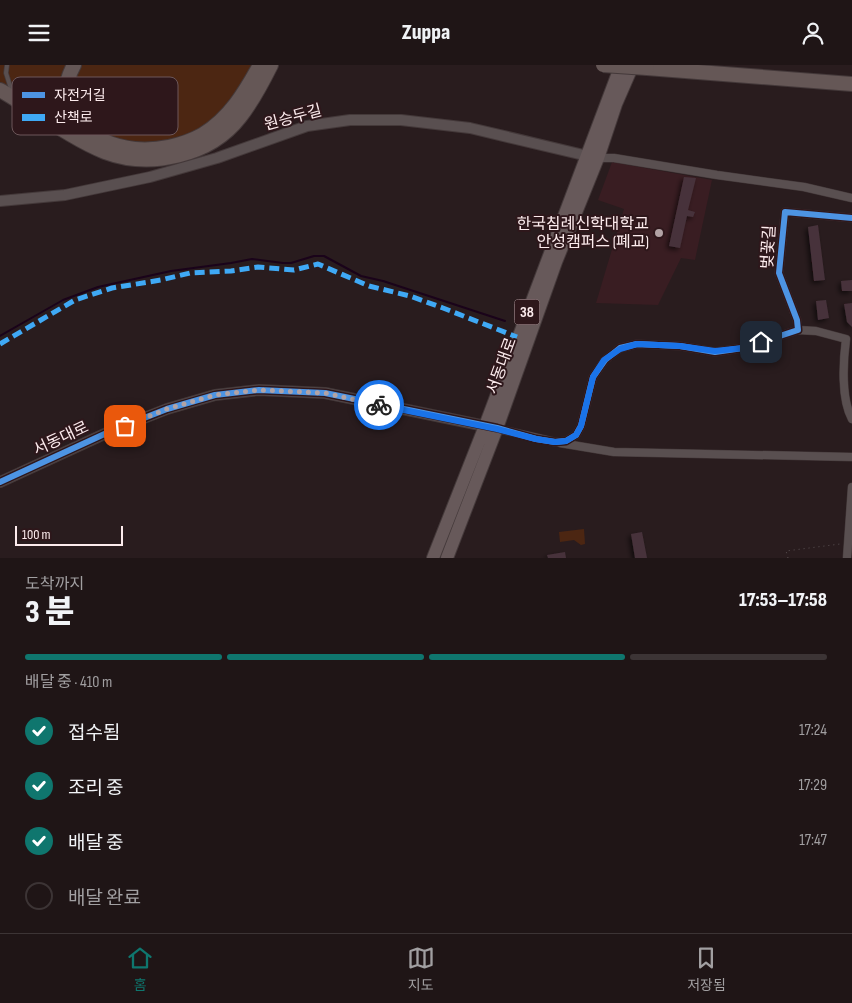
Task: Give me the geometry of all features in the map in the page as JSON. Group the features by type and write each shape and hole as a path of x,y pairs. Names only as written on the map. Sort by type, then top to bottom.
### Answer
{"highway":[{"path":"94,135 135,149 153,149 184,143 213,127 230,112 260,65"},
{"path":"74,135 104,152 125,158 147,160 183,155 205,145 224,133 239,119 271,65"},
{"path":"603,65 640,66 852,84"},
{"path":"0,90 12,97"}],"main road":[{"name":"서동대로","path":"447,558 491,427 592,157 621,65"},
{"name":"서동대로","path":"592,157 616,105 640,66"},
{"name":"서동대로","path":"433,558 491,427"}],"street":[{"name":"원승두길","path":"0,201 65,195 150,177 216,158 308,127 350,120 401,120 470,128 592,157"},
{"path":"592,157 614,158 717,175 784,183 852,198"},
{"name":"벚꽃길","path":"798,330 797,320 780,273 785,212 852,218"},
{"path":"555,442 566,441 576,435 581,426 593,377 604,360 620,349 637,344 680,346 715,351 743,348 798,330 816,331 849,340 844,353 845,402 852,419"},
{"name":"서동대로","path":"0,482 111,431 167,409 215,395 259,390 325,393 491,427"},
{"path":"491,427 536,439 614,452 852,457"},
{"path":"847,558 852,487"}],"lane":[{"path":"7,65 8,80 12,90"}],"path":[{"path":"788,558 786,551 848,543"}],"shaded area":[{"path":"0,65 67,65 63,77 12,77 12,90 0,82"},
{"path":"79,65 254,65 245,82 214,121 186,137 146,145 117,141 104,135 178,135 178,77 73,77"},
{"name":"한국침례신학대학교 안성캠퍼스 (폐교)","path":"612,162 712,180 695,260 681,258 658,305 596,303 624,209 598,200"},
{"path":"584,529 585,544 581,545 574,540 560,542 559,532"}],"building":[{"path":"684,177 696,178 688,210 695,212 693,217 687,216 680,248 669,246"},
{"path":"818,225 825,280 814,281 808,227"},
{"path":"852,280 852,291 842,291 841,281"},
{"path":"826,300 829,318 818,320 816,301"},
{"path":"852,303 852,327 847,322 844,304"},
{"path":"642,532 647,558 635,558 631,534"},
{"path":"565,552 566,558 548,558 547,555"}],"waterway":[{"path":"0,336 63,300 98,287 171,271 252,259 291,263 314,256 324,256 361,276 383,281 505,321"}],"marked path":[{"path":"0,344 75,300 112,288 190,273 231,271 258,267 294,270 318,264 369,286 410,296 517,337"}],"cycle path":[{"path":"0,482 111,431 167,409 215,395 259,390 325,393 497,428 536,439 555,442 566,441 576,435 581,426 593,377 605,360 620,348 637,344 680,346 715,352 743,348 798,330 797,320 779,273 785,212 852,218"}],"way so far":[{"path":"125,426 167,409 215,395 259,390 325,393 379,405"}],"place":[{"name":"한국침례신학대학교 안성캠퍼스 (폐교)","path":"659,233"}],"route":[{"path":"379,405 497,429 536,439 555,442 566,441 576,435 581,426 593,377 604,360 620,349 637,344 680,346 715,351 743,348 761,342"}]}
